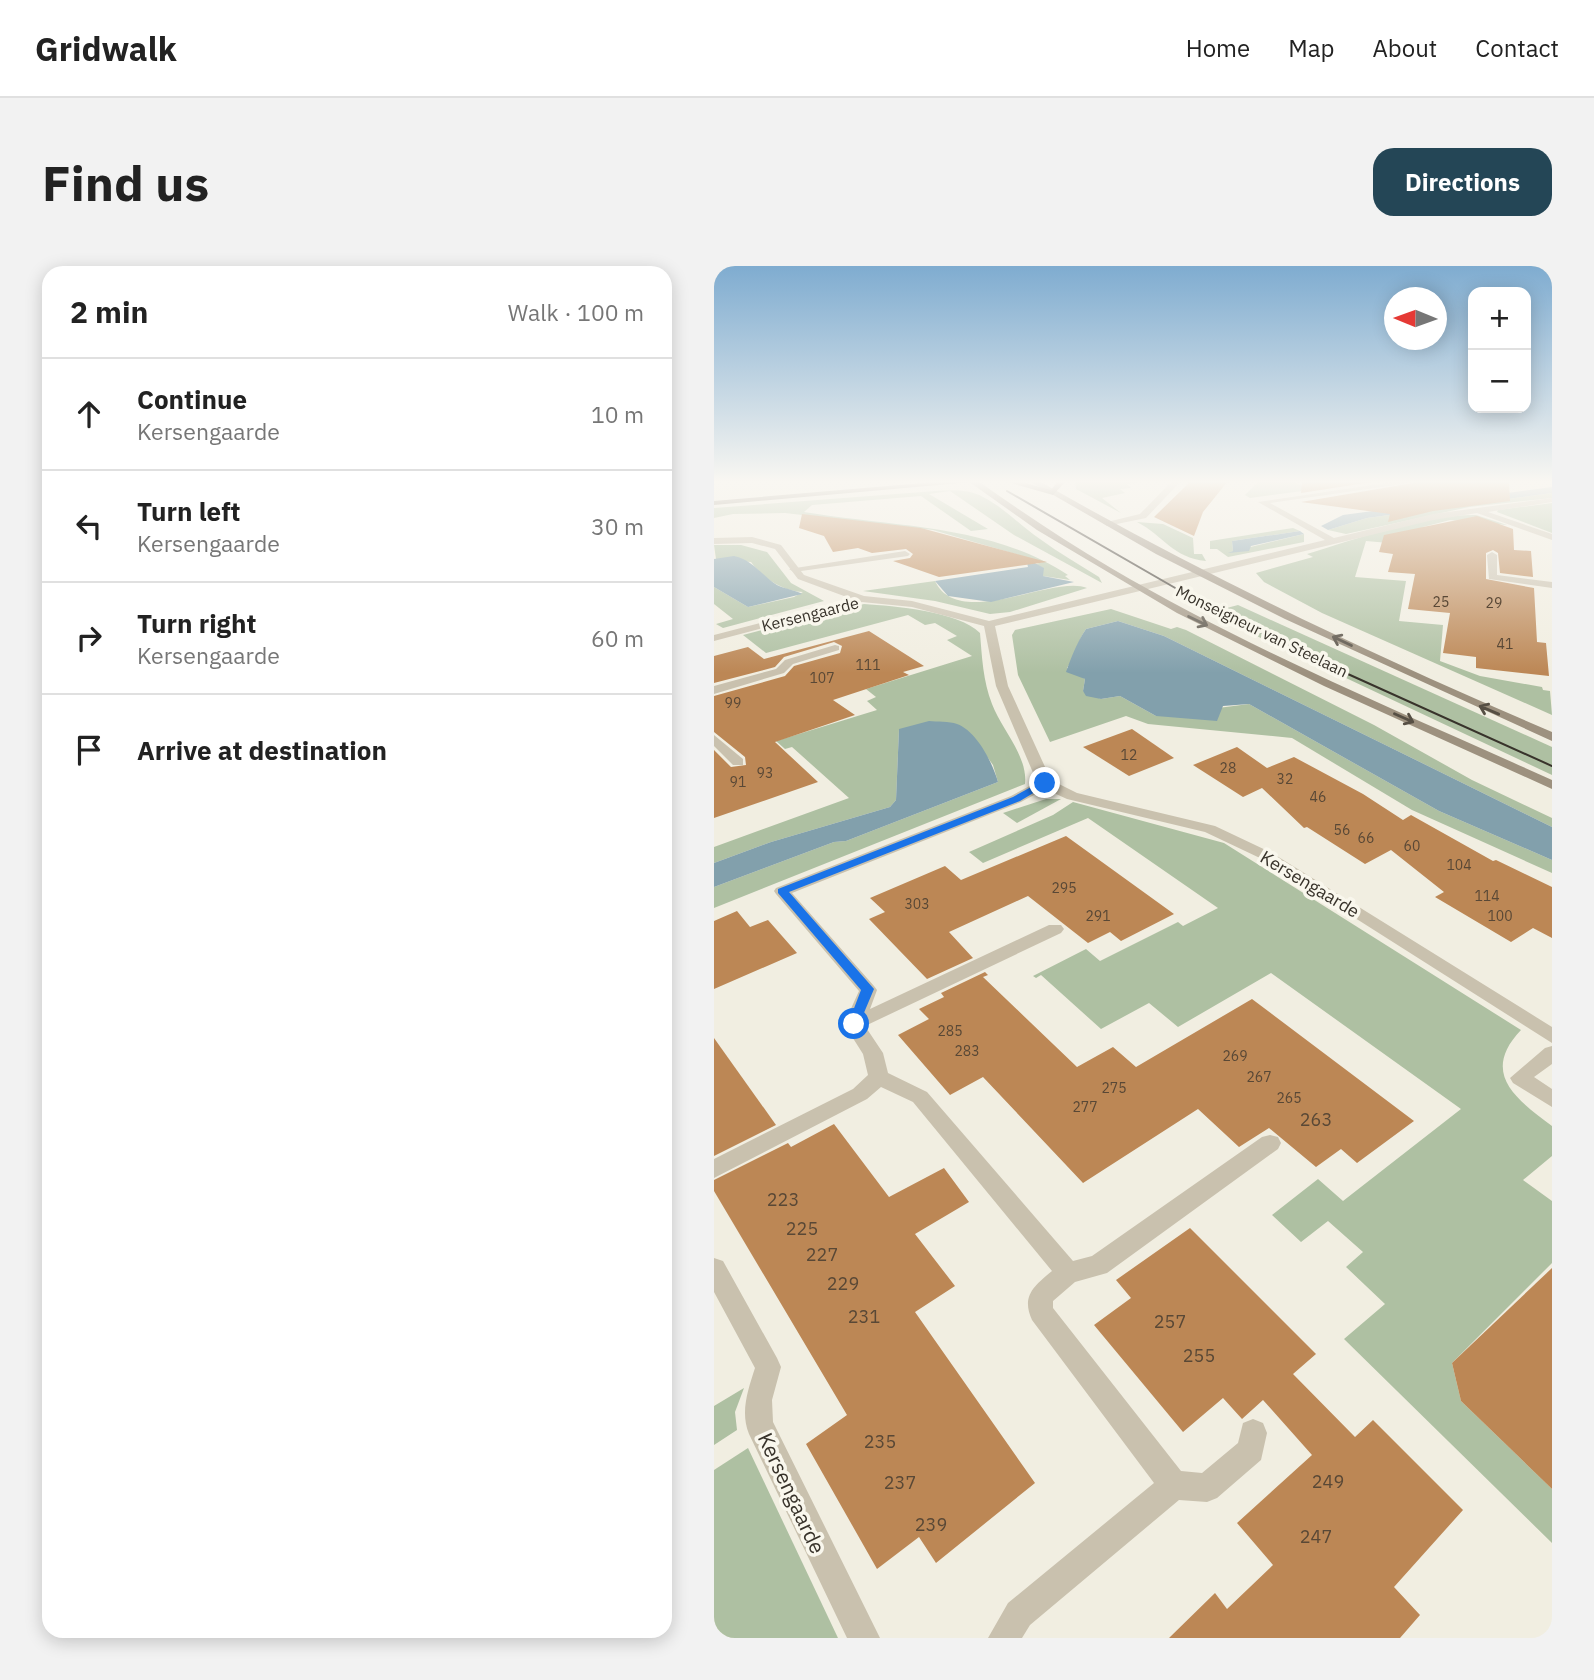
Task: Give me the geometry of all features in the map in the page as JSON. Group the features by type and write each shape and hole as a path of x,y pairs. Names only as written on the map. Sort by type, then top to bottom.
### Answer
{"main road":[{"name":"Monseigneur van Steelaan","path":"1065,545 1137,590 1299,670 1552,785"},
{"name":"Monseigneur van Steelaan","path":"1146,545 1200,575 1458,697 1552,737"}],"street":[{"path":"770,545 785,552 794,569 802,577 862,599"},
{"name":"Kersengaarde","path":"714,638 862,599 912,604 989,624 1316,545"},
{"path":"794,569 905,554"},
{"path":"1492,555 1492,577 1552,585"},
{"path":"854,1024 868,989 782,891 1016,799 1045,783 1006,702 992,653 989,624"},
{"path":"714,690 780,671 789,662 835,648"},
{"path":"714,738 738,762"},
{"name":"Kersengaarde","path":"1045,783 1072,796 1210,829 1267,856 1552,1036"},
{"path":"854,1024 1055,929"},
{"path":"854,1024 873,1053 879,1077 920,1097 1068,1273"},
{"path":"1552,1053 1520,1078 1552,1099"},
{"path":"714,1169 860,1094 879,1077"},
{"path":"1174,1485 1041,1312 1040,1296 1068,1273 1098,1265 1270,1143"},
{"name":"Kersengaarde","path":"714,1269 768,1367 759,1400 759,1424 864,1638"},
{"path":"1004,1638 1019,1614 1174,1485 1208,1488 1251,1450 1254,1433"}],"green space":[{"path":"714,545 741,545 767,552 791,583 824,601 723,628 716,624 733,619 714,604 714,587 748,607 794,597 803,592 774,583 751,562 716,559"},
{"path":"985,545 1003,545 1038,558 1068,575 1065,576 1070,580 1043,576 1043,568 1036,564 1043,562"},
{"path":"1032,545 1049,545 1099,577 1102,583"},
{"path":"1169,545 1193,545 1194,554 1202,554 1206,561 1185,556"},
{"path":"1210,545 1232,545 1233,551 1230,552 1259,545 1289,545 1228,557 1217,549 1210,549"},
{"path":"1336,545 1365,545 1355,577 1406,581 1399,621 1443,625 1440,661 1480,676 1542,687 1543,690 1550,691 1552,715 1322,613 1264,582 1256,573 1313,557 1307,554"},
{"path":"935,581 947,595 964,601 1007,598 1053,588 1087,588 1010,612 990,614 935,601 863,591"},
{"path":"864,604 908,608 942,615 957,619 980,633 983,669 989,695 996,714 1019,753 1025,784 714,908 714,887 834,842 846,841 998,782 993,765 970,733 899,729 896,800 890,807 771,842 714,863 714,847 849,798 792,747 785,749 776,741 877,710 867,701 876,697 866,689 972,656 947,640 957,636 935,623 925,625 908,615 766,653 743,635"},
{"path":"1238,605 1552,747 1552,775 1208,613"},
{"path":"1111,609 1171,629 1177,627 1186,630 1374,725 1472,780 1552,818 1552,827 1164,636 1118,621 1086,629 1080,638 1067,668 1085,679 1083,691 1101,699 1120,696 1156,716 1249,704 1439,811 1552,860 1552,873 1412,810 1292,738 1148,724 1126,716 1050,742 1018,675 1012,635 1015,630"},
{"path":"1046,799 1061,799 1017,823 1003,813"},
{"path":"1073,802 1224,843 1521,1030 1509,1045 1503,1059 1503,1072 1516,1095 1552,1126 1552,1156 1523,1180 1552,1201 1552,1263 1452,1363 1461,1401 1552,1489 1552,1543 1344,1339 1385,1304 1346,1267 1363,1252 1328,1221 1301,1242 1272,1215 1318,1179 1343,1201 1461,1109 1271,973 1178,1027 1149,1003 1101,1029 1041,975 1036,978 1033,976 1086,949 1100,961 1178,922 1183,926 1218,908 1088,818 983,863 969,852 1053,815"},
{"path":"744,1388 735,1412 737,1430 714,1445 714,1406"},
{"path":"748,1448 838,1638 714,1638 714,1470"}],"water":[{"path":"1232,545 1255,545 1251,546 1249,551 1228,553 1233,551"},
{"path":"734,556 752,564 777,585 802,594 748,607 714,587 714,559"},
{"path":"1033,562 1044,568 1043,576 1074,582 991,602 948,596 935,581 1028,567 1027,563"},
{"path":"1118,621 1164,636 1552,827 1552,860 1439,811 1249,704 1223,706 1217,721 1156,716 1120,696 1101,699 1086,696 1083,691 1085,679 1066,672 1074,650 1086,629"},
{"path":"929,721 954,723 971,733 988,758 998,782 846,841 834,842 714,887 714,863 771,842 890,807 896,800 899,729"}],"building":[{"path":"829,545 984,545 1047,562 939,577 893,561 910,558 913,554 906,549 872,553 858,548 833,552"},
{"path":"1381,545 1514,545 1514,550 1531,551 1533,577 1500,573 1498,553 1493,550 1486,553 1486,579 1534,588 1537,642 1546,643 1549,676 1476,668 1476,657 1443,653 1450,613 1408,609 1415,574 1388,572 1393,554 1379,552"},
{"path":"869,631 924,666 903,672 909,675 833,700 855,715 775,742 818,782 714,818 714,750 731,767 746,765 745,757 714,732 714,696 785,676 794,666 840,653 842,646 834,642 784,657 775,667 714,683 714,656 748,647 764,659"},
{"path":"1132,729 1174,758 1129,776 1083,747"},
{"path":"1237,747 1267,768 1294,757 1363,794 1403,820 1411,815 1493,861 1496,860 1552,887 1552,938 1533,928 1511,942 1435,897 1444,892 1391,850 1365,864 1307,827 1304,828 1262,788 1243,797 1193,765"},
{"path":"1066,836 1174,914 1121,941 1110,932 1088,943 1028,896 949,932 973,958 927,979 869,919 885,912 870,898 945,866 961,880"},
{"path":"737,911 750,927 768,920 797,953 714,989 714,921"},
{"path":"985,972 988,975 983,977 1077,1067 1113,1047 1136,1067 1252,999 1414,1121 1357,1163 1341,1149 1316,1167 1269,1128 1239,1147 1198,1109 1083,1183 983,1077 950,1095 898,1035 929,1019 919,1009 944,997 941,993"},
{"path":"714,1038 776,1125 714,1156"},
{"path":"834,1124 889,1197 944,1168 969,1202 915,1234 955,1286 915,1312 1035,1483 936,1563 919,1537 877,1569 806,1444 847,1415 714,1191 714,1180 788,1143 791,1147"},
{"path":"1190,1228 1316,1354 1293,1374 1355,1437 1373,1420 1463,1510 1394,1587 1420,1615 1400,1638 1169,1638 1215,1593 1227,1609 1273,1565 1237,1523 1312,1455 1263,1400 1242,1419 1223,1398 1183,1432 1094,1325 1131,1298 1116,1280"},
{"path":"1552,1268 1552,1489 1461,1401 1452,1363"}],"tram line":[{"path":"1101,545 1203,604 1339,670 1552,766"}],"route":[{"path":"854,1024 868,989 782,891 1016,799 1045,783"}]}
